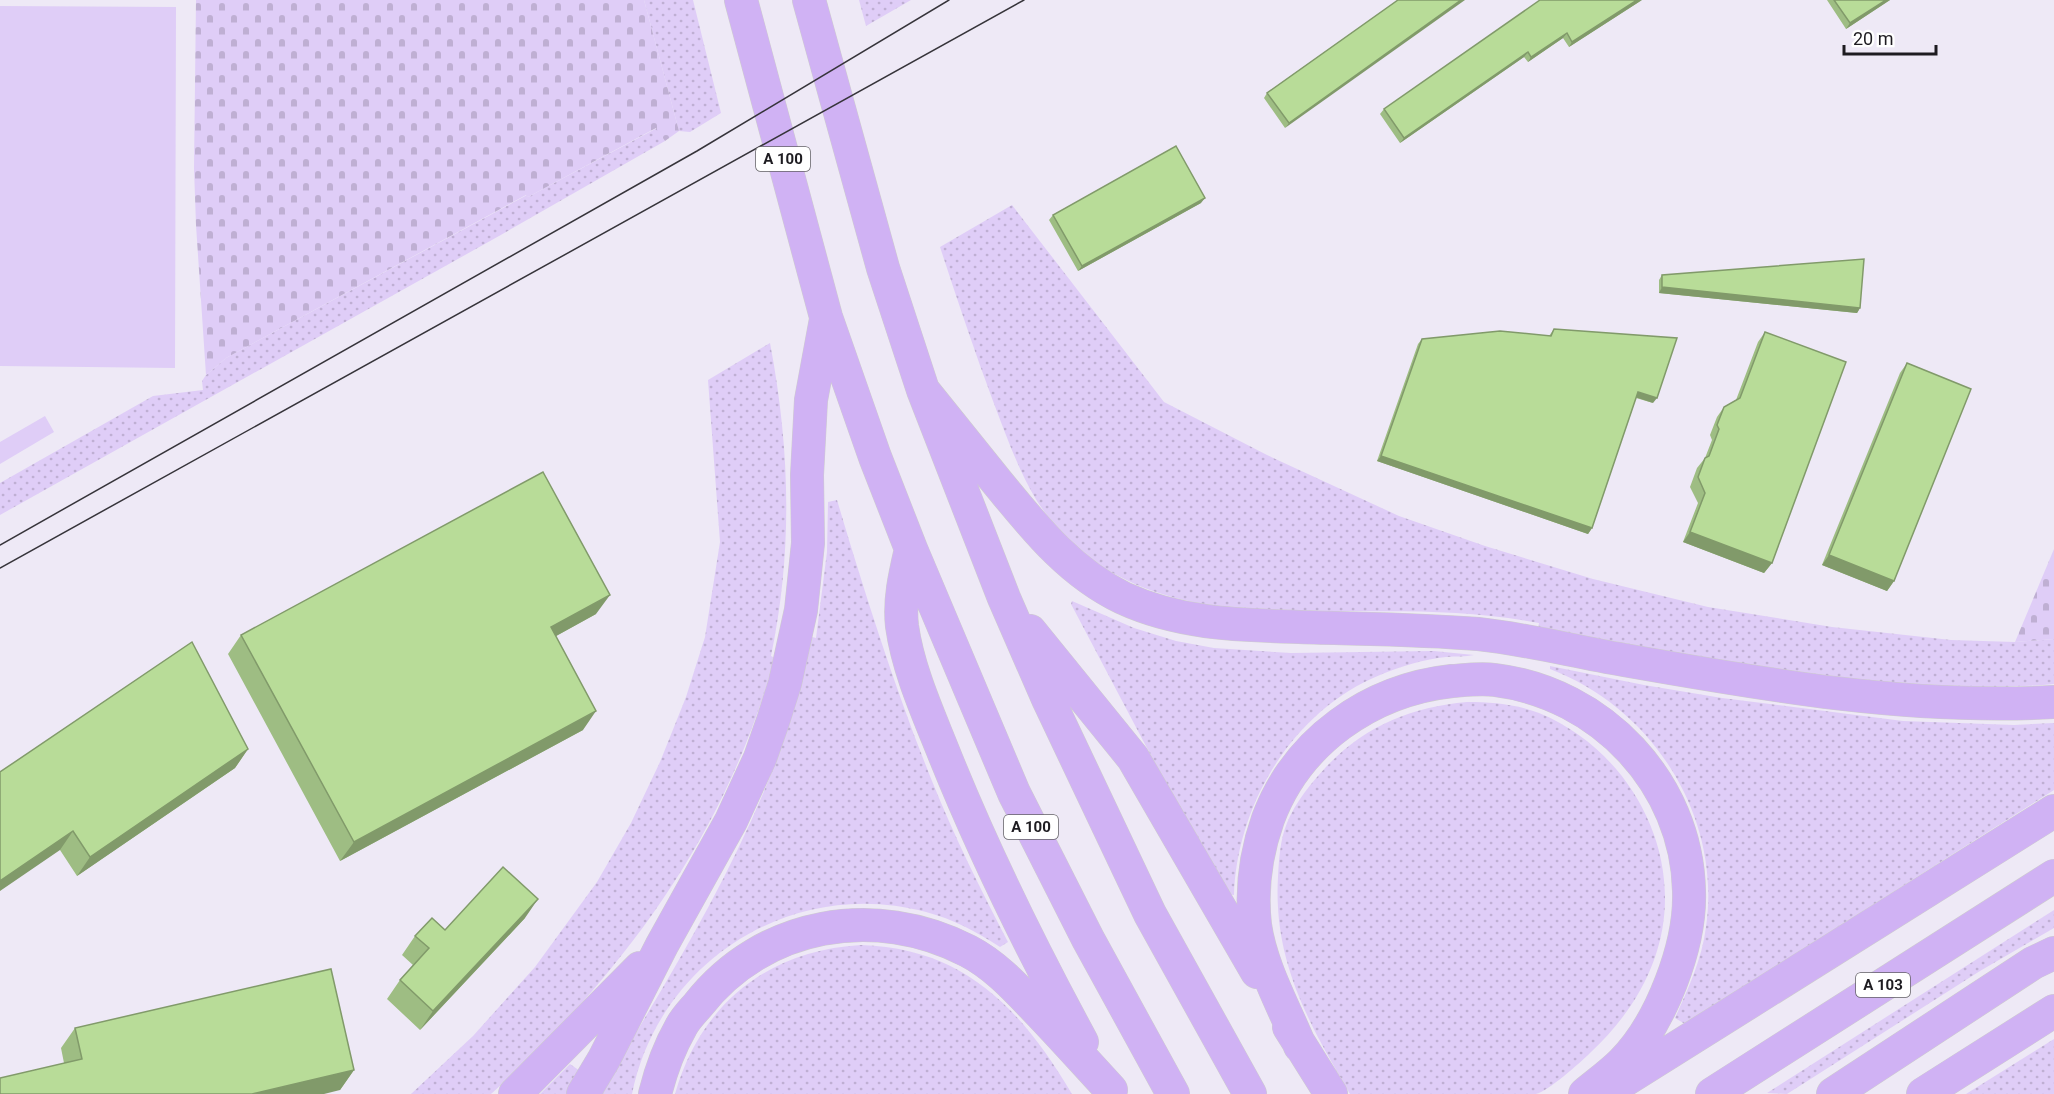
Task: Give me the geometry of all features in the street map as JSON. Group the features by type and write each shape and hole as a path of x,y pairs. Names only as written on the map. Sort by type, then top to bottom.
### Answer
{"highway":[{"name":"A 100","path":"741,0 826,317 875,457 911,549 1014,793 1088,939 1173,1094"},
{"path":"809,0 883,268 923,390 1004,598 1048,699 1150,914 1250,1094"},
{"path":"583,1094 604,1059 662,945 745,793 785,683 801,610 808,543 807,476 811,400 826,317"},
{"path":"923,390 1036,531 1058,554 1080,572 1122,597 1161,612 1221,625 1478,634 1746,681 1913,702 2020,704 2054,702"},
{"path":"911,549 901,594 902,624 907,652 928,714 969,814 1029,940 1081,1041 1112,1092"},
{"path":"1004,598 1133,758 1330,1094"},
{"path":"1300,1046 1263,958 1255,925 1256,861 1276,799 1293,770 1311,750 1332,730 1375,702 1403,691 1434,683 1462,680 1500,681 1542,691 1571,704 1597,719 1620,737 1640,758 1655,779 1669,805 1688,861 1690,915 1678,962 1668,989 1655,1015 1623,1062 1585,1094"},
{"path":"1595,1094 1625,1080 2054,811"},
{"name":"A 103","path":"1712,1094 2054,876"},
{"path":"655,1094 662,1065 682,1025 711,988 740,963 777,942 817,929 854,925 895,927 933,936 969,951 998,970 1112,1092"},
{"path":"515,1094 662,945"},
{"path":"1833,1094 2033,963 2054,953"},
{"path":"1923,1094 2054,1011"}],"green space":[{"path":"196,0 644,0 679,131 665,141 656,128 528,197 526,195 226,358 206,375 194,168"},
{"path":"644,0 693,0 721,113 690,132 679,131"},
{"path":"859,0 911,0 866,26"},
{"path":"0,6 176,7 175,368 0,366"},
{"path":"657,128 665,141 0,515 0,483 153,396 203,390 202,381 206,375 226,358 527,195 528,197"},
{"path":"1012,205 1164,402 1267,455 1399,516 1485,546 1593,579 1708,607 1832,627 1951,640 2015,642 2054,639 2054,684 1989,687 1924,686 1860,681 1730,663 1538,628 1539,623 1507,618 1446,612 1290,612 1217,606 1181,599 1148,589 1116,575 1087,556 1060,531 1030,489 993,401 940,247"},
{"path":"770,343 782,421 786,500 783,578 771,656 775,658 743,752 723,796 676,879 649,919 587,997 535,1054 491,1094 411,1094 473,1036 535,967 597,882 631,823 660,762 686,697 705,637 720,542 708,380"},
{"path":"45,416 54,432 0,464 0,442"},
{"path":"837,500 881,641 918,746 940,802 1008,942 1000,947 946,918 926,912 877,904 828,906 782,918 740,939 702,968 671,1004 647,1046 632,1094 599,1094 664,986 725,875 753,817 777,759 797,699 812,637 816,638 827,552 828,502"},
{"path":"2054,549 2054,639 2015,642"},
{"path":"1072,601 1134,628 1176,641 1214,648 1291,653 1434,651 1474,655 1430,659 1396,669 1349,691 1321,711 1297,736 1276,764 1259,794 1246,827 1238,861 1234,895 1224,894 1071,604"},
{"path":"1550,666 1722,698 1903,721 2014,725 2054,723 2054,790 1685,1024 1675,1018 1701,951 1706,927 1708,886 1703,846 1691,807 1673,771 1649,739 1620,710 1587,687 1550,669"},
{"path":"1467,702 1503,704 1539,713 1573,731 1602,754 1627,782 1646,814 1658,849 1665,886 1663,923 1654,960 1628,1010 1610,1033 1556,1083 1541,1092 1536,1094 1350,1094 1308,1017 1288,964 1281,936 1278,877 1281,843 1285,829 1294,808 1309,786 1326,767 1357,740 1390,721 1408,714 1427,708"},
{"path":"2054,910 2054,928 1980,971 1787,1094 1767,1093"},
{"path":"861,945 898,949 931,958 960,971 987,989 1033,1036 1072,1094 675,1094 686,1062 702,1034 720,1009 742,988 768,971 796,958 827,949"},
{"path":"2054,1039 2054,1094 1966,1094"},
{"path":"570,1064 580,1071 566,1094 540,1094"}],"building":[{"path":"1398,0 1461,0 1289,123 1267,93"},
{"path":"1540,0 1637,0 1572,42 1567,33 1531,57 1528,52 1404,138 1384,109"},
{"path":"1834,0 1886,0 1850,23"},
{"path":"1176,146 1205,198 1082,266 1053,215"},
{"path":"1864,259 1860,308 1662,287 1662,275"},
{"path":"1554,329 1677,338 1657,398 1638,392 1592,528 1381,456 1422,339 1500,331 1551,336"},
{"path":"1765,332 1846,362 1772,563 1690,532 1705,493 1698,477 1719,429 1717,425 1724,407 1740,398"},
{"path":"1907,363 1971,389 1894,581 1829,555"},
{"path":"543,472 610,595 551,627 596,711 354,842 241,635"},
{"path":"192,642 248,749 90,857 73,831 0,881 0,772"},
{"path":"503,867 538,899 433,1011 400,980 429,948 415,936 432,918 445,930"},
{"path":"331,969 354,1070 252,1094 0,1094 0,1078 82,1059 75,1028"}],"tram line":[{"path":"0,545 697,151 949,0"},
{"path":"0,568 1024,0"}]}
